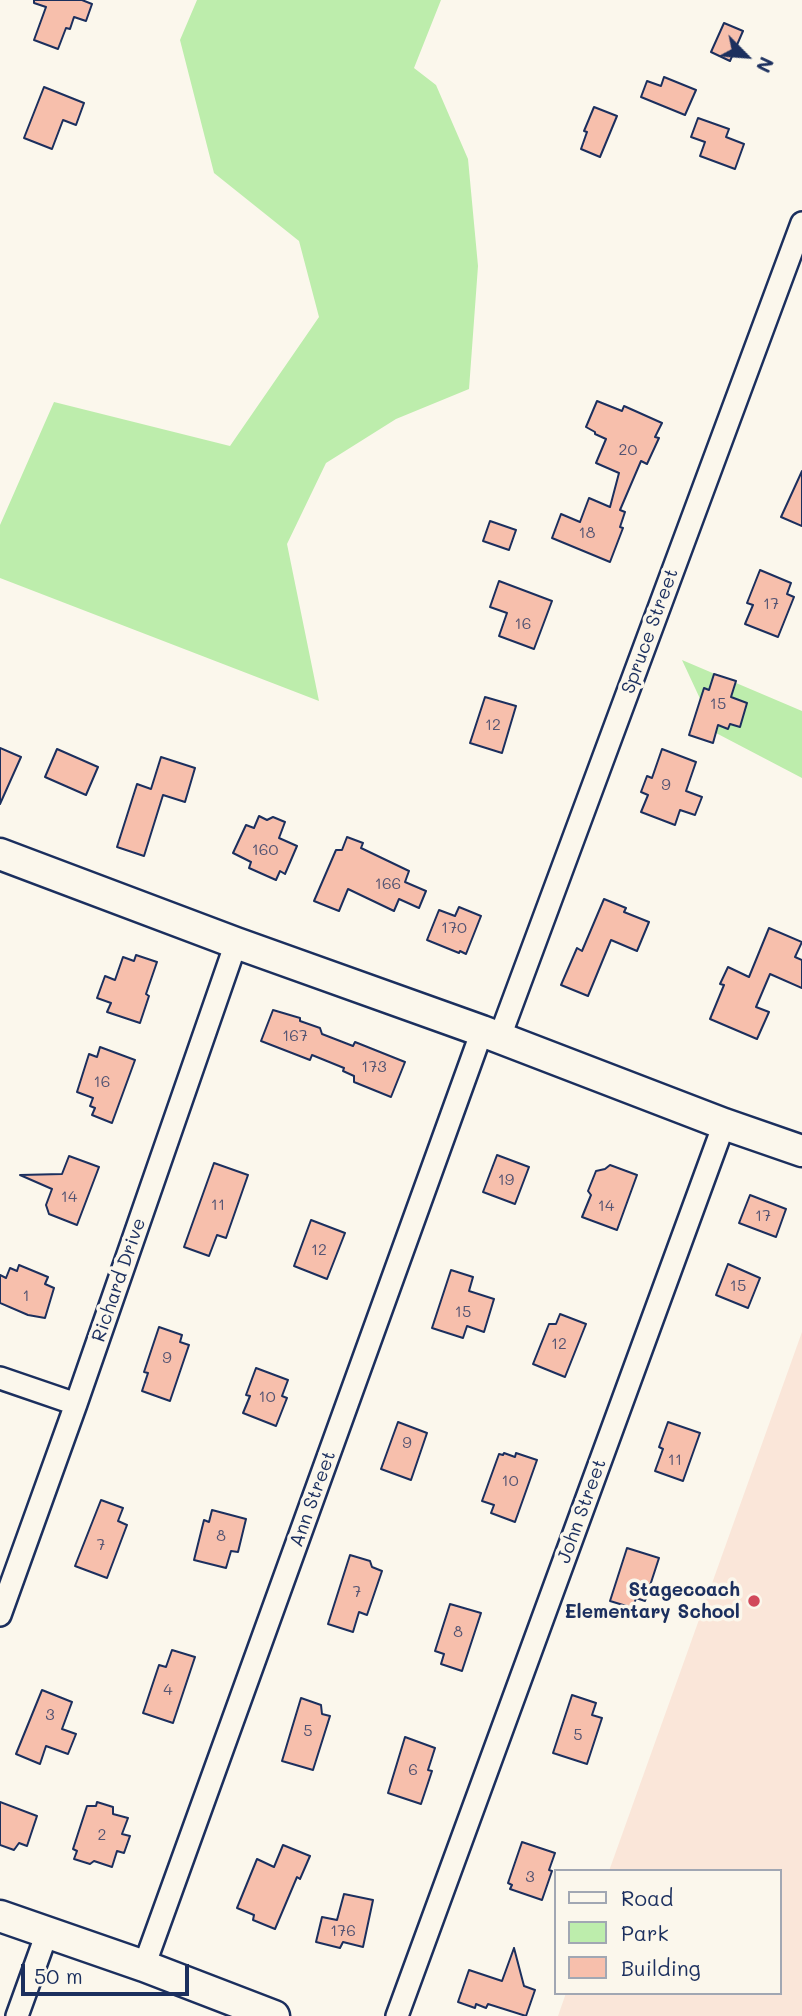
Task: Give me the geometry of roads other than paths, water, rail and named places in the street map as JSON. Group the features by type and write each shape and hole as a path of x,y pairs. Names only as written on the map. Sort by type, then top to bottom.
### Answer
{"street":[{"name":"Spruce Street","path":"490,1035 802,223"},
{"path":"0,854 802,1151"},
{"name":"Richard Drive","path":"0,1615 236,943"},
{"name":"Ann Street","path":"144,1966 490,1035"},
{"name":"John Street","path":"397,2016 724,1124"},
{"path":"0,1378 76,1404"},
{"path":"0,1916 144,1966 274,2016"},
{"path":"17,2016 47,1933"}],"place":[{"name":"Stagecoach Elementary School","path":"754,1601"}]}
